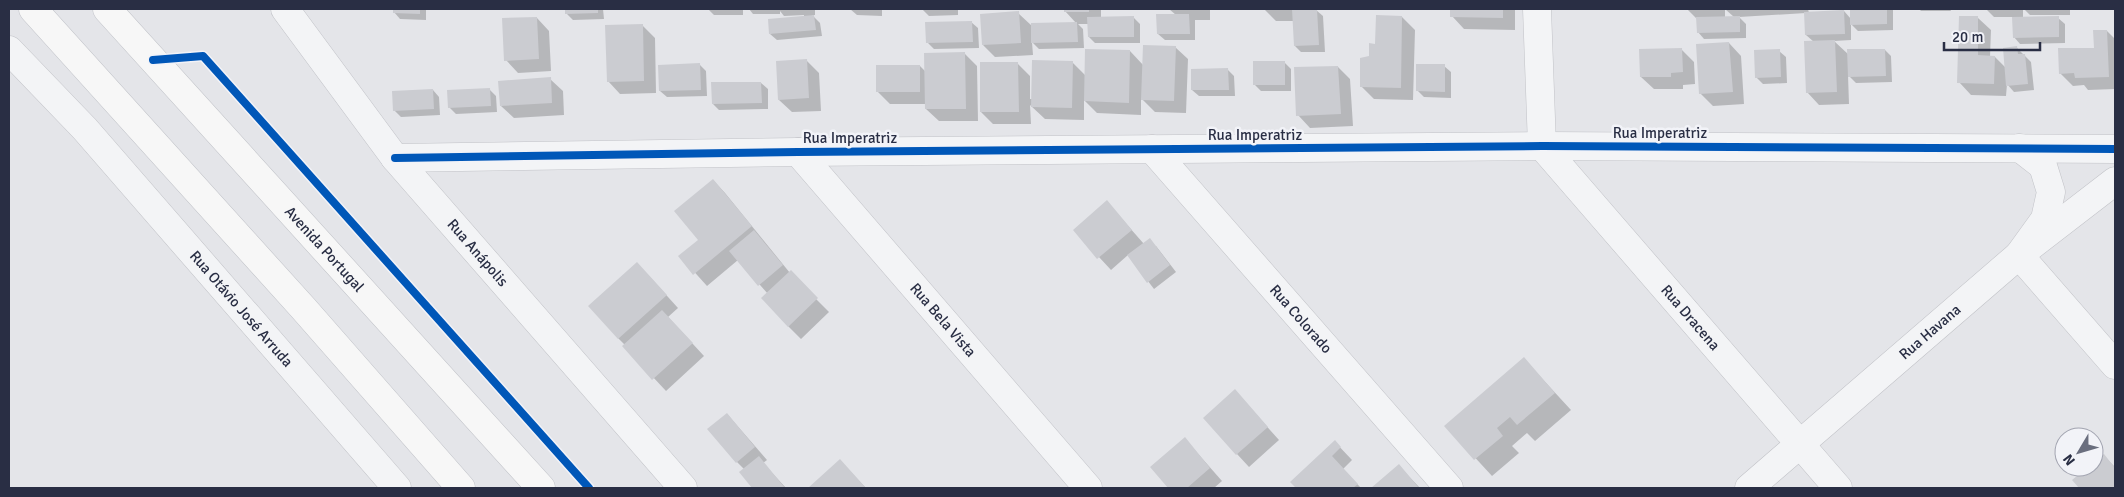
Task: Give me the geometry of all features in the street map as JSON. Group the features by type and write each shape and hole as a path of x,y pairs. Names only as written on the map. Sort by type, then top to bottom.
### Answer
{"main road":[{"path":"33,9 304,309 461,488"},
{"name":"Avenida Portugal","path":"107,9 541,488"}],"street":[{"name":"Rua Anápolis","path":"285,9 394,158 683,488"},
{"path":"1537,9 1542,146"},
{"name":"Rua Otávio José Arruda","path":"9,50 85,129 397,488"},
{"name":"Rua Imperatriz","path":"394,158 798,152 1542,146 2115,149"},
{"name":"Rua Dracena","path":"1542,146 1838,488"},
{"path":"2020,148 2043,166 2051,192 2045,219 2019,255 2115,365"},
{"name":"Rua Colorado","path":"1152,149 1450,488"},
{"name":"Rua Bela Vista","path":"798,152 1088,488"},
{"name":"Rua Havana","path":"1749,488 2019,255 2115,181"}],"building":[{"path":"393,9 420,9 420,14 393,13"},
{"path":"565,9 598,9 598,13 565,14"},
{"path":"1064,9 1089,9 1089,12 1064,12"},
{"path":"1292,9 1317,9 1319,45 1294,46"},
{"path":"1450,9 1503,9 1503,18 1450,17"},
{"path":"1850,9 1887,9 1887,24 1850,25"},
{"path":"1844,10 1845,34 1805,35 1804,12"},
{"path":"1019,11 1021,43 982,45 980,14"},
{"path":"1156,14 1189,14 1190,34 1157,34"},
{"path":"814,15 816,30 769,34 768,19"},
{"path":"1376,15 1402,16 1401,88 1360,87 1360,58 1369,56 1369,43 1375,44"},
{"path":"1134,16 1134,37 1088,37 1087,17"},
{"path":"1740,16 1740,32 1697,33 1696,17"},
{"path":"1959,16 1978,16 1978,55 1995,56 1994,84 1957,83"},
{"path":"2059,16 2059,37 2013,38 2012,17"},
{"path":"537,17 539,59 504,61 502,18"},
{"path":"972,21 973,42 926,43 925,22"},
{"path":"1077,22 1078,42 1031,43 1031,23"},
{"path":"643,24 644,81 607,82 605,25"},
{"path":"2093,30 2107,30 2109,77 2075,78 2074,73 2059,74 2058,48 2094,48"},
{"path":"1835,40 1837,92 1806,93 1804,41"},
{"path":"1729,42 1733,92 1699,94 1696,44"},
{"path":"1143,45 1176,46 1174,101 1141,100"},
{"path":"2017,46 2018,54 2025,54 2028,84 2006,86 2003,48"},
{"path":"1682,48 1683,72 1671,73 1671,77 1640,77 1639,49"},
{"path":"1085,49 1130,50 1129,103 1084,101"},
{"path":"1780,49 1781,77 1755,78 1754,50"},
{"path":"1847,49 1885,49 1886,76 1848,77"},
{"path":"965,52 966,109 925,109 924,53"},
{"path":"807,59 809,98 778,100 776,61"},
{"path":"1032,60 1073,61 1072,108 1031,107"},
{"path":"1253,61 1285,61 1285,85 1253,85"},
{"path":"980,62 1018,62 1019,112 980,112"},
{"path":"700,63 701,90 659,91 658,65"},
{"path":"1416,64 1445,64 1445,92 1416,91"},
{"path":"876,65 920,65 920,92 876,92"},
{"path":"1338,66 1341,114 1296,116 1294,67"},
{"path":"1228,68 1229,90 1191,90 1191,69"},
{"path":"551,77 552,103 500,106 498,81"},
{"path":"711,82 761,82 762,103 712,104"},
{"path":"490,88 491,106 448,108 447,90"},
{"path":"433,89 434,109 393,111 392,91"},
{"path":"713,179 752,226 693,275 678,256 698,240 674,211"},
{"path":"1107,200 1132,230 1097,259 1073,230"},
{"path":"754,230 783,265 758,286 729,251"},
{"path":"1150,238 1170,265 1147,283 1127,255"},
{"path":"637,262 667,295 618,339 588,306"},
{"path":"791,270 818,298 788,327 761,298"},
{"path":"662,310 693,343 652,380 622,346"},
{"path":"1524,357 1555,393 1517,425 1510,417 1497,428 1503,436 1474,460 1444,426"},
{"path":"1235,389 1268,427 1236,455 1203,418"},
{"path":"727,413 755,447 736,463 707,429"},
{"path":"1185,437 1210,468 1187,488 1168,488 1150,467"},
{"path":"1335,440 1341,447 1332,456 1358,484 1353,488 1296,488 1290,482"},
{"path":"2104,454 2115,468 2115,488 2079,488 2072,480 2076,477 2104,477"},
{"path":"759,456 785,488 752,488 739,472"},
{"path":"840,459 866,488 808,488"},
{"path":"1399,464 1419,488 1371,488"}],"cycle path":[{"path":"153,60 203,56 589,488"},
{"path":"395,158 798,152 1542,146 2115,149"}]}
